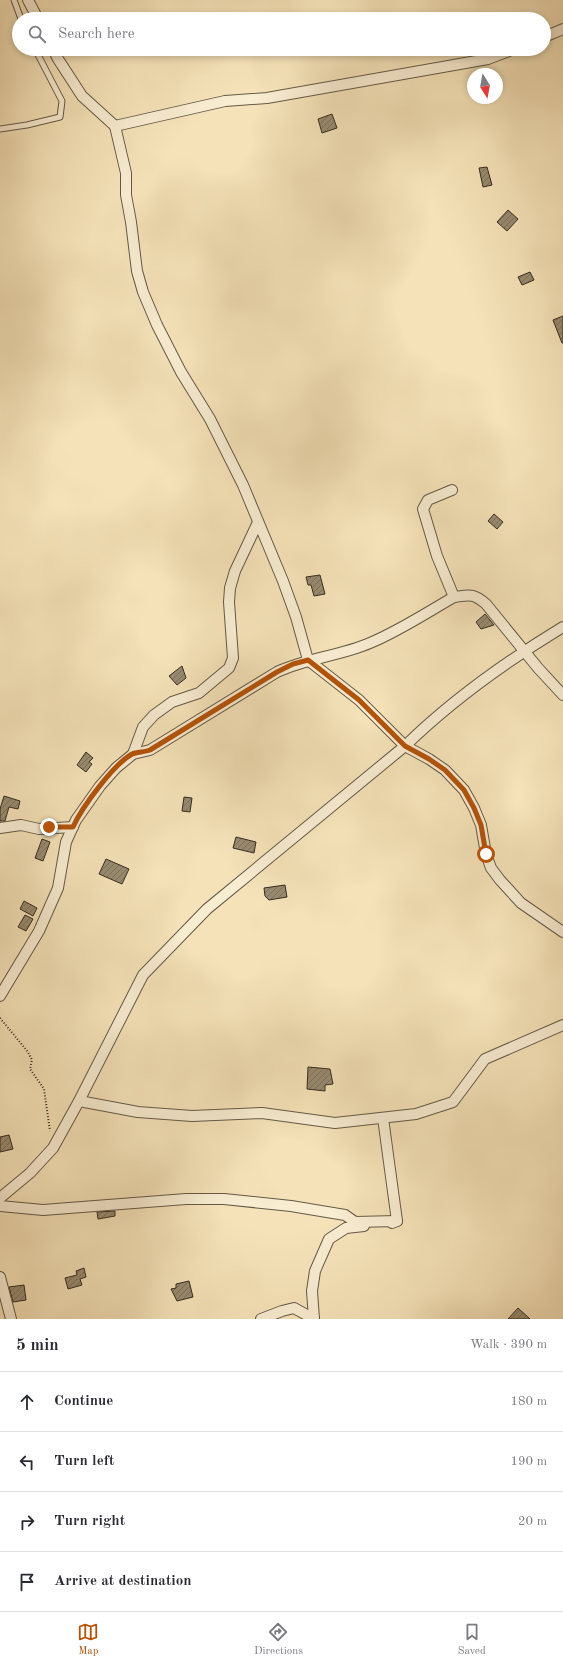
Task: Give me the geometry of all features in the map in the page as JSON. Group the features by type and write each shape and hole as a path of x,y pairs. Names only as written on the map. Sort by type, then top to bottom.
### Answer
{"street":[{"path":"28,0 34,12"},
{"path":"551,34 563,30"},
{"path":"56,56 82,96 115,126 126,173 126,196 137,271 143,292 157,325 181,372 210,419 243,485 291,601 308,660 359,700 405,746 429,759 445,770 464,790 481,825 486,854 491,868 521,903 563,932"},
{"path":"115,126 225,101 267,98 488,59 496,56"},
{"path":"452,490 428,500 423,509 437,556 454,597"},
{"path":"133,754 143,727 154,715 172,702 199,693 229,668 233,658 229,602 230,588 235,571 258,522"},
{"path":"0,996 39,932 58,888 66,842 76,820 100,786 116,768 133,754 150,750 277,672 293,664 352,650 370,643 454,597 470,595 476,596 486,604 524,651 563,695"},
{"path":"0,1198 30,1173 53,1148 79,1101 142,975 207,909 405,746 432,719 524,651 563,627"},
{"path":"0,828 20,825 39,829 73,827"},
{"path":"79,1101 138,1112 192,1116 262,1113 335,1123 416,1114 453,1102 485,1059 563,1025"},
{"path":"383,1118 397,1221"},
{"path":"0,1206 43,1210 186,1199 224,1199 291,1206 345,1215 355,1222 397,1221"},
{"path":"314,1319 312,1291 315,1271 330,1239 346,1228 377,1226 397,1221"},
{"path":"0,1278 11,1319"},
{"path":"262,1319 294,1308 314,1319"}],"lane":[{"path":"14,0 18,12"},
{"path":"0,129 27,125 60,116 62,101 39,56"}],"path":[{"path":"0,1018 28,1052 32,1060 30,1069 44,1090 53,1148"}],"building":[{"path":"332,114 337,128 322,133 318,119"},
{"path":"487,167 492,185 483,187 479,168"},
{"path":"508,210 518,219 507,231 497,222"},
{"path":"530,272 534,280 522,285 518,277"},
{"path":"563,316 563,343 562,343 553,320"},
{"path":"494,514 503,522 497,529 488,521"},
{"path":"320,575 325,594 314,596 311,585 308,585 306,577"},
{"path":"485,614 494,625 481,629 476,622"},
{"path":"182,666 186,678 177,685 169,676"},
{"path":"86,752 93,758 89,762 92,764 86,772 77,765"},
{"path":"4,796 20,801 18,809 9,807 5,821 0,821 0,809"},
{"path":"184,797 192,798 190,812 182,811"},
{"path":"236,837 256,842 254,853 233,848"},
{"path":"42,839 50,842 43,861 35,858"},
{"path":"106,859 129,869 122,884 99,874"},
{"path":"285,885 287,897 269,900 265,896 264,888"},
{"path":"24,901 37,908 33,916 20,909"},
{"path":"25,915 33,919 26,931 18,927"},
{"path":"308,1067 330,1069 333,1084 325,1085 325,1091 307,1089"},
{"path":"9,1135 13,1149 0,1152 0,1137"},
{"path":"115,1211 115,1216 98,1219 97,1212"},
{"path":"84,1268 86,1277 80,1279 82,1285 68,1289 65,1278 77,1275 76,1271"},
{"path":"189,1281 193,1297 177,1301 171,1289 176,1288 176,1284"},
{"path":"24,1285 26,1300 13,1302 9,1287"},
{"path":"518,1308 530,1319 508,1319"}],"route":[{"path":"49,827 73,827 76,820 100,786 116,768 133,754 150,750 160,745 277,672 293,664 308,660 359,700 405,746 429,759 445,770 464,790 481,825 482,839 486,854"}]}
